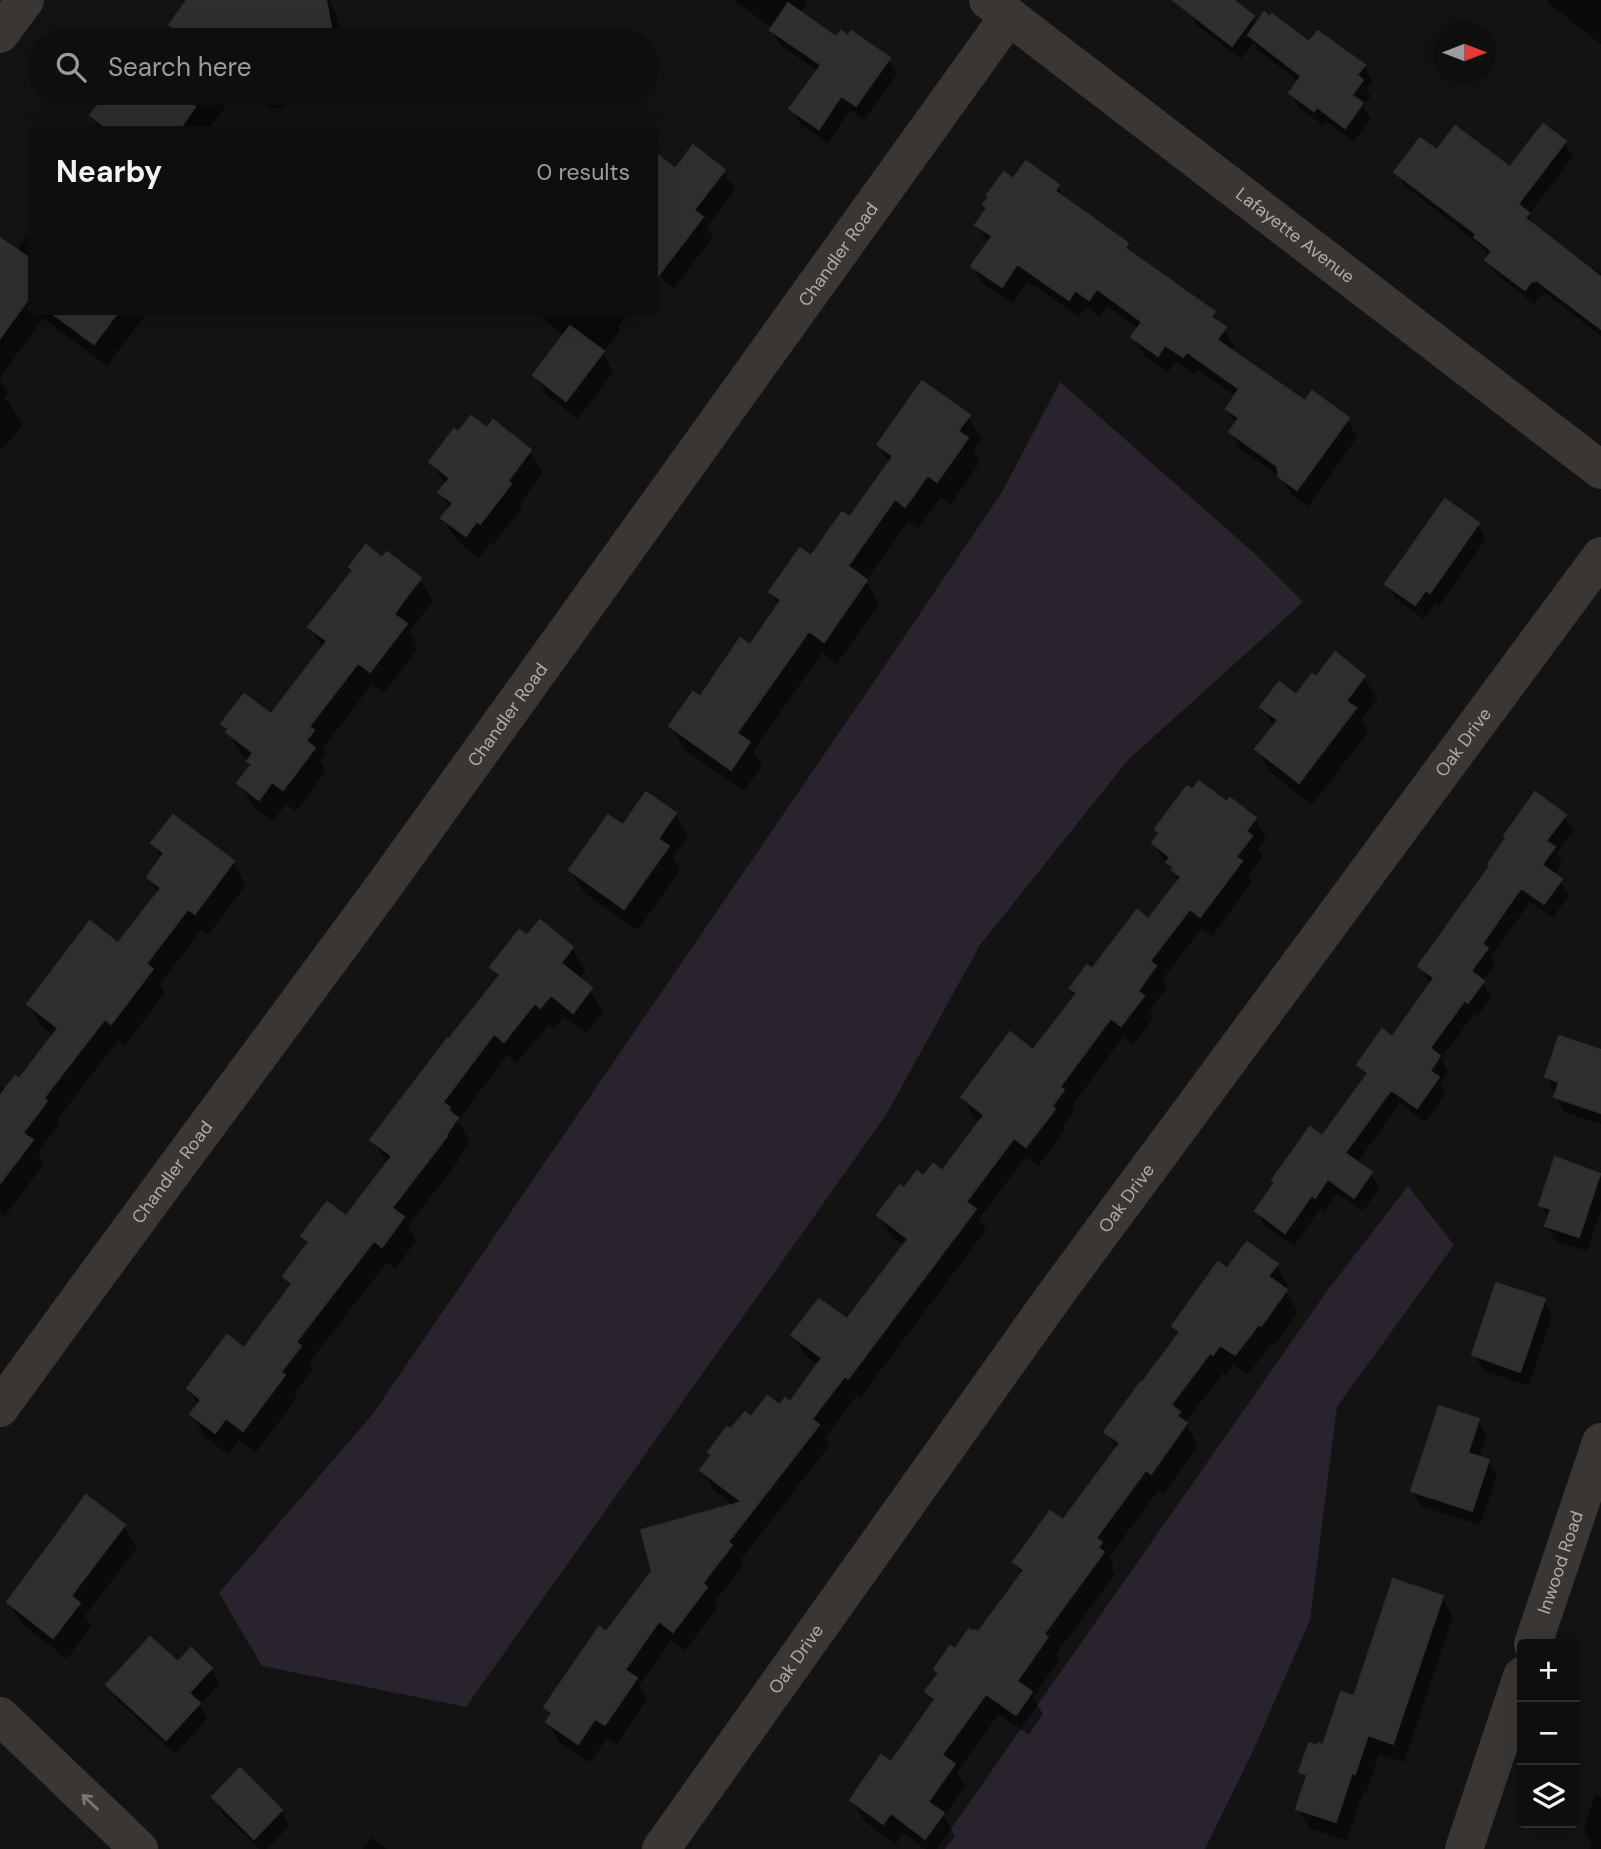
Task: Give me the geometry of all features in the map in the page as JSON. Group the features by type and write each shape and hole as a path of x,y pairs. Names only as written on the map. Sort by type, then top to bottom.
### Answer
{"street":[{"path":"0,34 25,0"},
{"name":"Lafayette Avenue","path":"999,8 1601,470"},
{"name":"Chandler Road","path":"0,1408 785,330 999,8"},
{"name":"Oak Drive","path":"661,1849 1055,1295 1601,556"},
{"name":"Inwood Road","path":"1535,1639 1601,1441"},
{"path":"1464,1849 1517,1691"},
{"path":"0,1716 139,1849"}],"shaded area":[{"path":"1060,382 1254,553 1303,602 1128,760 980,945 886,1115 466,1707 262,1666 219,1593 372,1415 1002,492"},
{"path":"1408,1186 1454,1245 1337,1407 1310,1620 1252,1753 1205,1849 937,1849 1327,1291"}],"building":[{"path":"187,0 326,0 331,28 173,28 169,25"},
{"path":"1173,0 1233,0 1254,16 1232,46"},
{"path":"788,3 836,37 841,31 848,36 851,31 890,58 856,106 841,96 819,129 789,109 821,65 770,30"},
{"path":"1264,12 1270,17 1272,14 1309,42 1318,31 1365,65 1357,75 1363,80 1352,95 1363,103 1345,128 1317,107 1314,111 1289,93 1301,76 1248,35"},
{"path":"98,105 195,107 182,126 104,126 90,115"},
{"path":"1543,124 1566,141 1518,204 1529,213 1525,218 1601,277 1601,329 1536,280 1525,290 1485,260 1492,251 1474,237 1476,234 1394,172 1420,138 1437,150 1455,126 1510,167"},
{"path":"693,145 725,170 694,210 703,217 658,276 658,155 675,169"},
{"path":"1026,161 1059,185 1055,191 1128,243 1125,248 1215,312 1211,317 1226,327 1217,340 1305,401 1312,391 1349,418 1297,490 1279,477 1277,466 1229,432 1239,418 1226,409 1239,389 1187,352 1183,357 1165,345 1158,356 1131,337 1142,322 1097,289 1089,300 1075,290 1069,300 1017,264 1002,287 971,266 992,236 975,225 987,208 983,205 989,196 987,195 1004,172 1013,179"},
{"path":"0,238 28,257 28,300 0,338"},
{"path":"54,315 116,315 94,344"},
{"path":"570,326 604,351 566,401 533,375"},
{"path":"922,381 970,415 958,431 968,438 937,482 928,475 905,507 895,499 848,566 867,580 824,642 809,631 737,733 750,742 731,770 669,726 693,692 700,697 740,638 750,645 781,600 769,592 800,548 811,556 842,512 850,517 893,456 877,445"},
{"path":"471,416 487,428 493,420 531,450 508,481 511,484 480,524 477,521 466,536 441,518 453,503 438,492 450,478 429,462 454,429 458,432"},
{"path":"1445,499 1479,523 1430,593 1426,590 1415,605 1385,584"},
{"path":"366,545 382,558 387,552 421,578 394,614 407,624 370,672 358,663 309,727 314,730 306,741 315,748 283,790 272,782 259,800 237,783 252,764 247,761 253,753 226,732 229,729 221,724 244,694 271,714 327,641 308,627 353,570 349,567"},
{"path":"1335,652 1365,676 1346,701 1356,708 1299,783 1255,749 1278,720 1260,707 1279,682 1296,695 1312,674 1316,677"},
{"path":"1199,781 1227,802 1230,798 1256,818 1246,831 1252,836 1236,857 1242,861 1200,917 1190,909 1150,961 1156,966 1138,991 1144,996 1121,1026 1111,1018 1060,1087 1064,1090 1052,1106 1055,1109 1026,1147 1014,1138 966,1202 976,1209 848,1379 845,1376 812,1419 819,1425 728,1542 732,1545 703,1583 707,1587 673,1632 659,1621 625,1670 637,1678 605,1725 595,1719 578,1744 546,1722 552,1713 544,1707 599,1627 606,1632 652,1571 641,1530 742,1502 700,1470 712,1455 708,1452 727,1427 731,1429 745,1412 751,1417 767,1396 780,1405 785,1398 790,1402 822,1358 791,1335 819,1299 847,1319 908,1239 877,1215 900,1185 904,1188 917,1171 923,1176 933,1164 942,1171 984,1115 961,1097 1010,1032 1033,1050 1077,993 1070,988 1087,965 1092,969 1137,910 1148,919 1181,877 1166,862 1170,857 1152,843 1159,833 1155,829 1187,786 1192,790"},
{"path":"646,792 676,813 658,839 669,846 624,909 569,870 608,815 623,825"},
{"path":"1535,792 1566,815 1546,841 1555,847 1542,865 1562,879 1544,904 1521,888 1482,944 1488,948 1471,971 1484,981 1468,1003 1465,1000 1430,1048 1440,1056 1430,1071 1439,1077 1417,1108 1391,1090 1345,1153 1372,1172 1354,1198 1328,1179 1315,1198 1312,1195 1285,1233 1255,1211 1275,1182 1272,1180 1310,1127 1322,1136 1368,1073 1357,1065 1382,1029 1392,1037 1434,978 1418,966 1490,866 1488,864 1506,838 1504,836"},
{"path":"173,815 234,861 195,914 188,909 146,964 153,969 111,1024 105,1019 44,1098 47,1101 23,1133 33,1140 0,1183 0,1096 15,1076 19,1079 58,1028 27,1004 90,921 118,943 161,888 147,877 164,853 151,843"},
{"path":"540,920 573,947 561,963 592,988 573,1013 551,995 540,1008 535,1003 504,1042 494,1034 443,1102 458,1118 392,1208 404,1217 382,1247 374,1241 296,1342 301,1346 281,1372 285,1375 243,1431 226,1418 215,1433 190,1414 201,1400 187,1388 227,1335 244,1348 292,1284 283,1276 309,1242 301,1236 327,1202 346,1216 392,1156 370,1140 500,975 490,967 519,930 527,936"},
{"path":"1559,1036 1601,1050 1601,1113 1554,1097 1559,1082 1545,1077"},
{"path":"1555,1157 1600,1174 1579,1237 1545,1226 1551,1209 1539,1205"},
{"path":"1247,1242 1278,1264 1268,1276 1287,1290 1261,1326 1259,1324 1235,1355 1220,1345 1213,1355 1210,1353 1171,1405 1180,1412 1177,1416 1187,1423 1151,1474 1146,1470 1096,1538 1102,1542 1098,1548 1104,1552 1044,1634 1048,1637 1017,1681 1032,1692 1016,1715 986,1694 942,1755 955,1764 928,1802 944,1813 925,1839 891,1813 883,1824 850,1800 881,1755 891,1762 935,1699 925,1691 939,1673 934,1669 950,1646 955,1649 969,1629 978,1632 1024,1570 1013,1562 1050,1511 1063,1520 1120,1443 1104,1432 1180,1332 1172,1326 1218,1262 1227,1269"},
{"path":"1496,1283 1545,1299 1520,1372 1472,1355"},
{"path":"1439,1406 1479,1419 1468,1453 1489,1460 1472,1511 1411,1491"},
{"path":"86,1495 125,1525 71,1596 80,1603 53,1638 7,1602"},
{"path":"1393,1579 1443,1596 1393,1744 1368,1735 1336,1822 1296,1809 1307,1775 1299,1772 1309,1743 1323,1745 1341,1692 1354,1696"},
{"path":"150,1637 178,1662 191,1648 212,1668 189,1693 200,1703 166,1740 106,1685"},
{"path":"240,1768 282,1810 254,1839 212,1797"}]}
